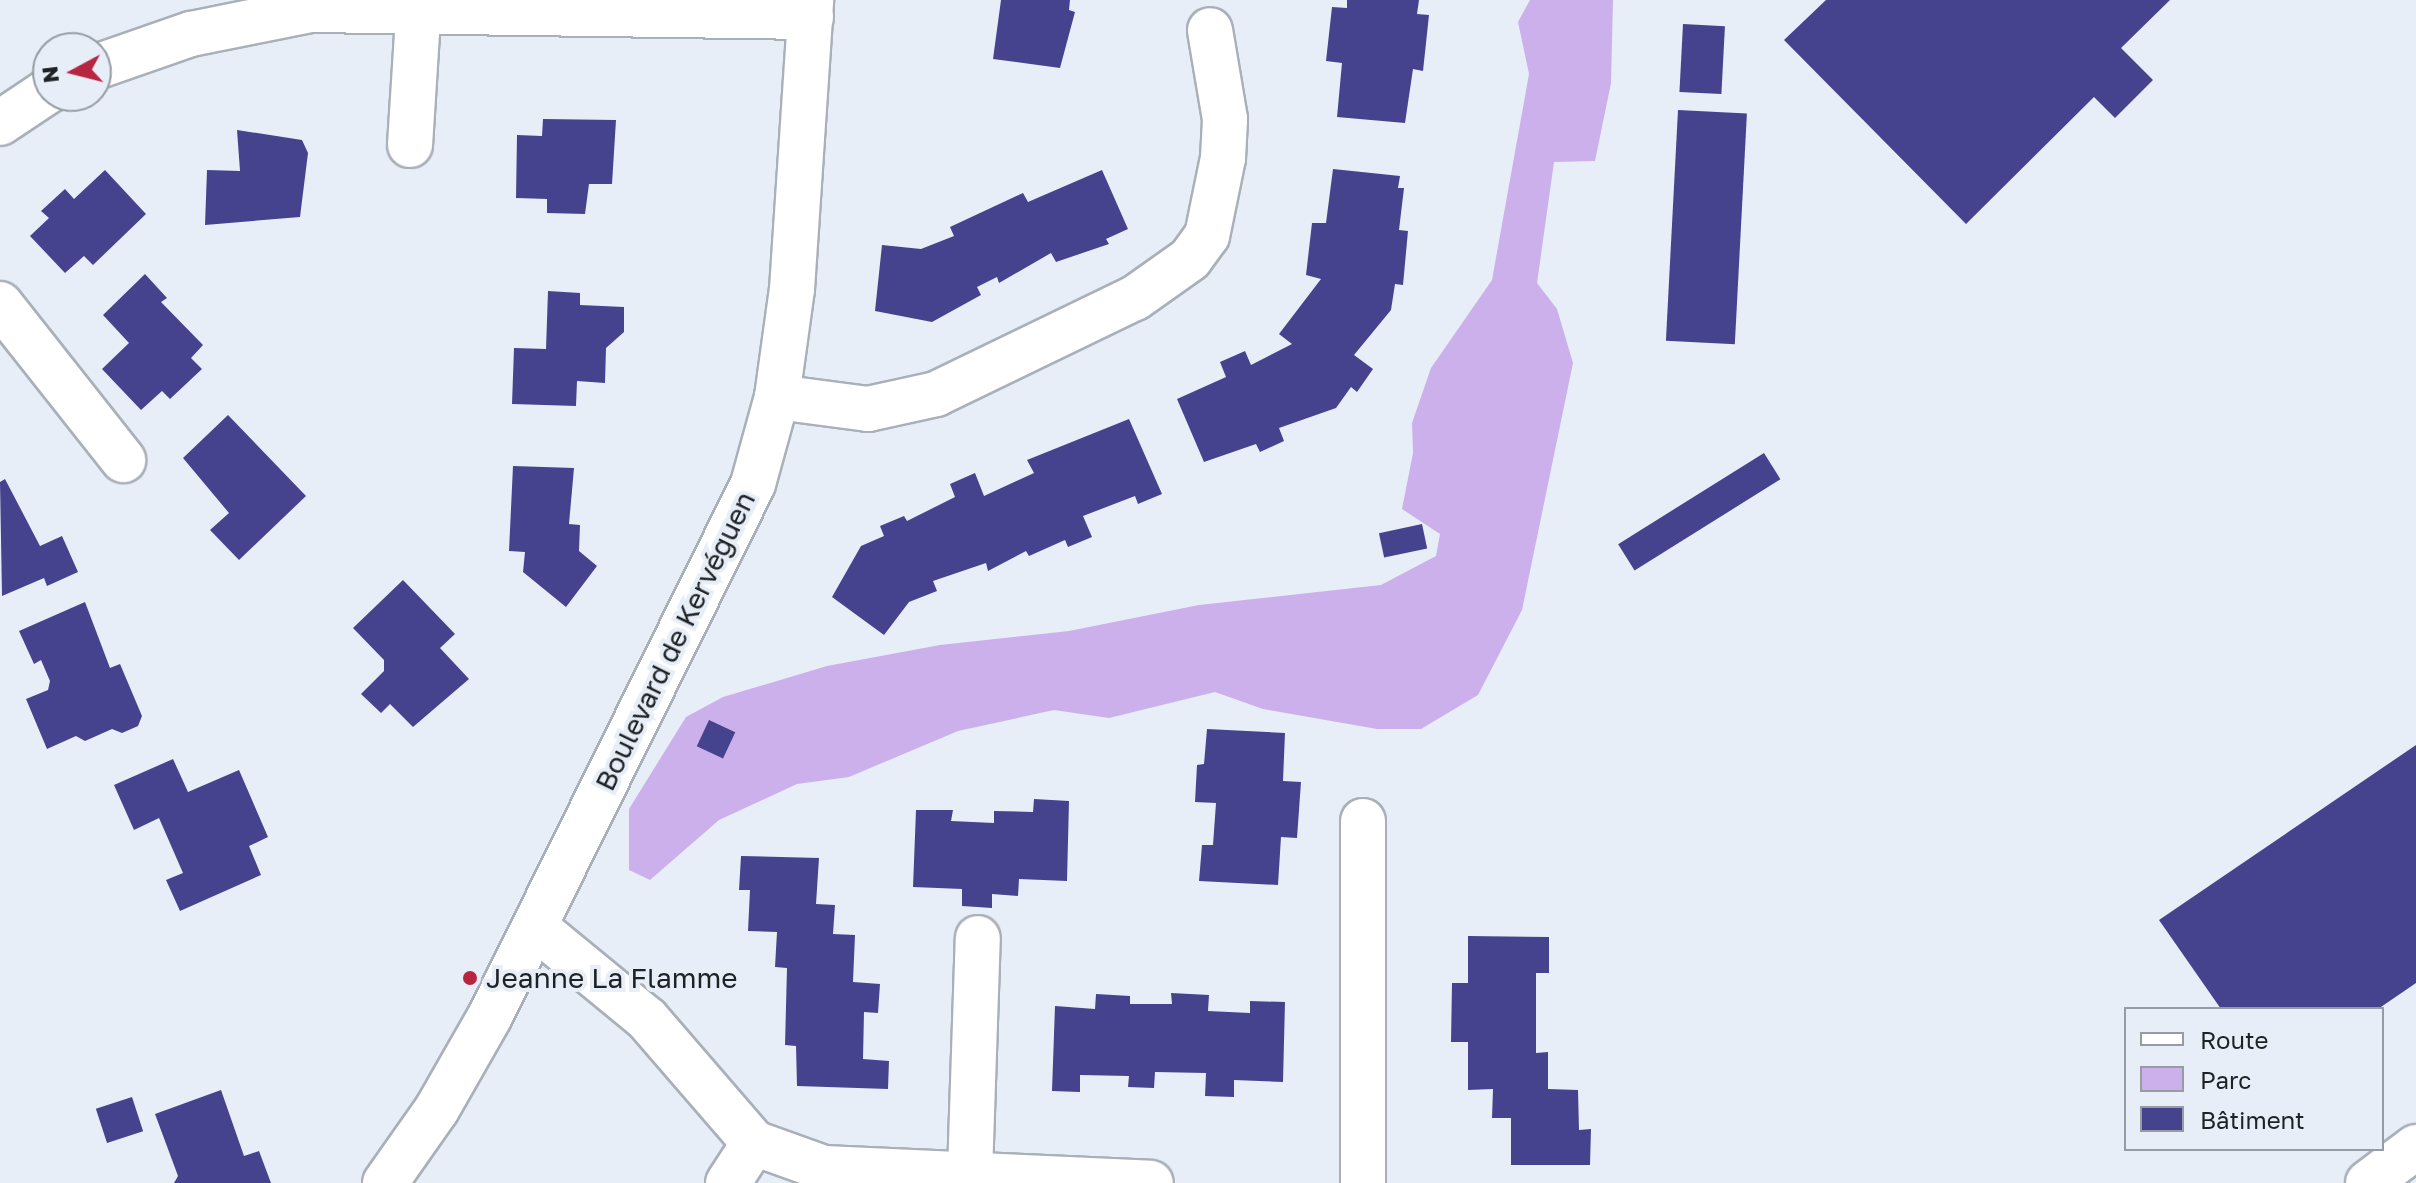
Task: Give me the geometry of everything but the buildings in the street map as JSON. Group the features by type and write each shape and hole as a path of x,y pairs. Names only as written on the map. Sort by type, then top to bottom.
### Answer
{"street":[{"path":"410,145 418,6"},
{"path":"112,61 191,34 310,10 418,6 811,8"},
{"name":"Boulevard de Kervéguen","path":"385,1183 444,1096 535,927 608,773 740,517 777,397 798,226 811,8"},
{"path":"777,397 868,409 936,394 1135,298 1190,259 1207,236 1223,158 1225,119 1210,30"},
{"path":"0,123 32,102"},
{"path":"0,304 123,460"},
{"path":"1363,821 1363,1183"},
{"path":"535,927 647,1019 754,1143 824,1168 1151,1183"},
{"path":"970,1173 978,938"},
{"path":"728,1183 754,1143"},
{"path":"2368,1183 2416,1147"}],"green space":[{"path":"1530,0 1613,0 1611,83 1595,161 1554,162 1537,283 1557,309 1573,363 1522,610 1478,695 1421,729 1377,729 1263,709 1215,692 1109,718 1054,710 958,731 849,777 797,784 719,820 650,880 629,870 629,809 686,717 723,697 827,666 940,645 1069,631 1199,605 1381,585 1436,556 1440,534 1402,509 1413,453 1412,423 1431,368 1492,280 1529,74 1518,22"}],"place":[{"name":"Jeanne La Flamme","path":"470,978"}]}
